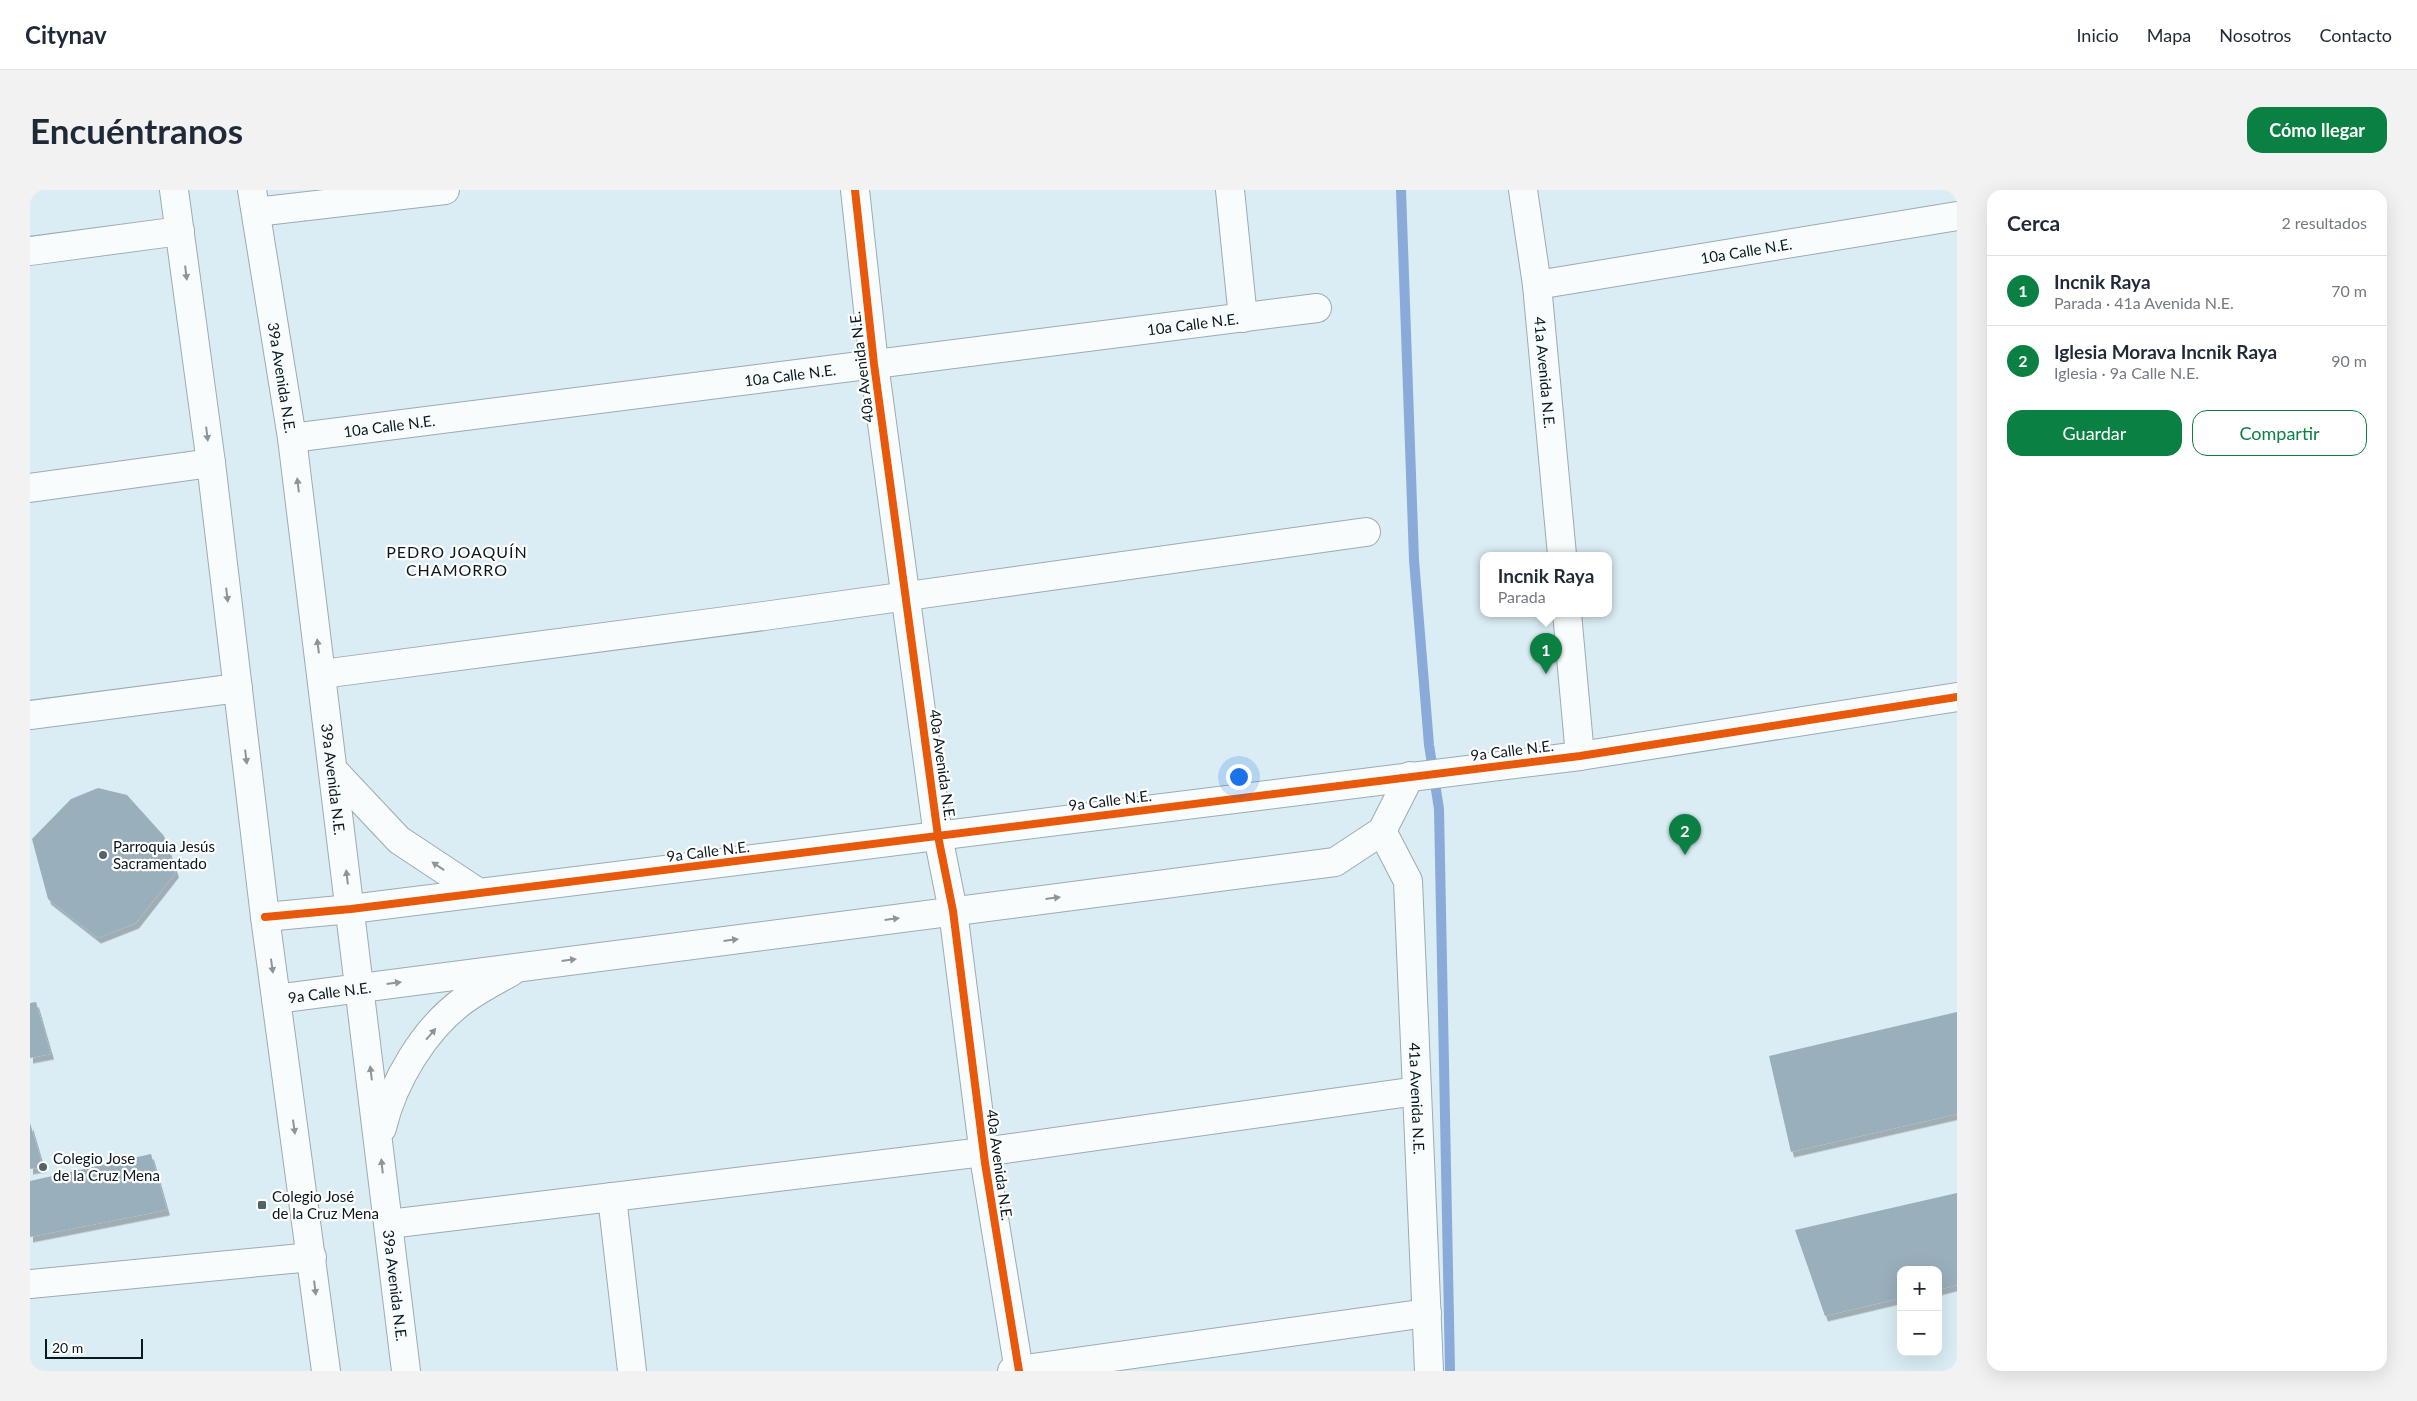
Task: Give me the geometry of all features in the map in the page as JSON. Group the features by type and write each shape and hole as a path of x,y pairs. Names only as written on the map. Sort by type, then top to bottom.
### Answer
{"street":[{"path":"174,190 211,463 265,917 326,1371"},
{"path":"254,201 444,190"},
{"name":"40a Avenida N.E.","path":"855,190 874,364 938,836 953,911 983,1152 1017,1371"},
{"path":"1230,190 1243,318"},
{"name":"41a Avenida N.E.","path":"1523,190 1537,285 1562,552"},
{"name":"39a Avenida N.E.","path":"254,201 292,438 406,1371"},
{"name":"10a Calle N.E.","path":"1537,285 1957,216"},
{"path":"30,251 180,231"},
{"name":"10a Calle N.E.","path":"292,438 1317,308"},
{"path":"30,488 211,463"},
{"path":"322,674 906,597 1366,532"},
{"path":"1567,617 1580,756"},
{"path":"30,715 238,688"},
{"name":"9a Calle N.E.","path":"265,917 351,909 1580,756 1957,696"},
{"path":"334,771 399,840 479,893"},
{"name":"9a Calle N.E.","path":"276,999 1335,862 1382,831 1414,776"},
{"name":"41a Avenida N.E.","path":"1382,831 1408,880 1429,1371"},
{"path":"379,1139 386,1109 396,1084 423,1044 463,1001 521,966"},
{"path":"389,1224 983,1152 1417,1091"},
{"path":"612,1197 632,1371"},
{"path":"30,1284 312,1257"},
{"path":"1017,1371 1427,1313"}],"building":[{"name":"Parroquia Jesús Sacramentado","path":"98,788 127,795 164,836 176,872 136,923 98,938 48,899 32,839 71,799"},
{"path":"36,1002 51,1054 30,1058 30,1003"},
{"path":"1957,1012 1957,1114 1791,1152 1769,1056"},
{"path":"30,1123 43,1167 30,1169"},
{"path":"151,1154 167,1210 30,1237 30,1181"},
{"path":"1957,1193 1957,1285 1942,1289 1942,1266 1897,1266 1897,1299 1825,1316 1795,1230"}],"waterway":[{"path":"1401,190 1414,560 1429,745 1439,809 1450,1371"}],"cycle path":[{"path":"855,190 874,364 938,836 953,911 985,1163 1019,1371"},
{"path":"265,917 351,909 1580,756 1957,697"}],"place":[{"name":"Incnik Raya","path":"1546,674"},
{"name":"Parroquia Jesús Sacramentado","path":"103,855"},
{"name":"Iglesia Morava Incnik Raya","path":"1685,855"},
{"name":"Colegio Jose de la Cruz Mena","path":"43,1167"},
{"name":"Colegio José de la Cruz Mena","path":"262,1205"}],"district":[{"name":"PEDRO JOAQUÍN CHAMORRO","path":"457,560"}]}
